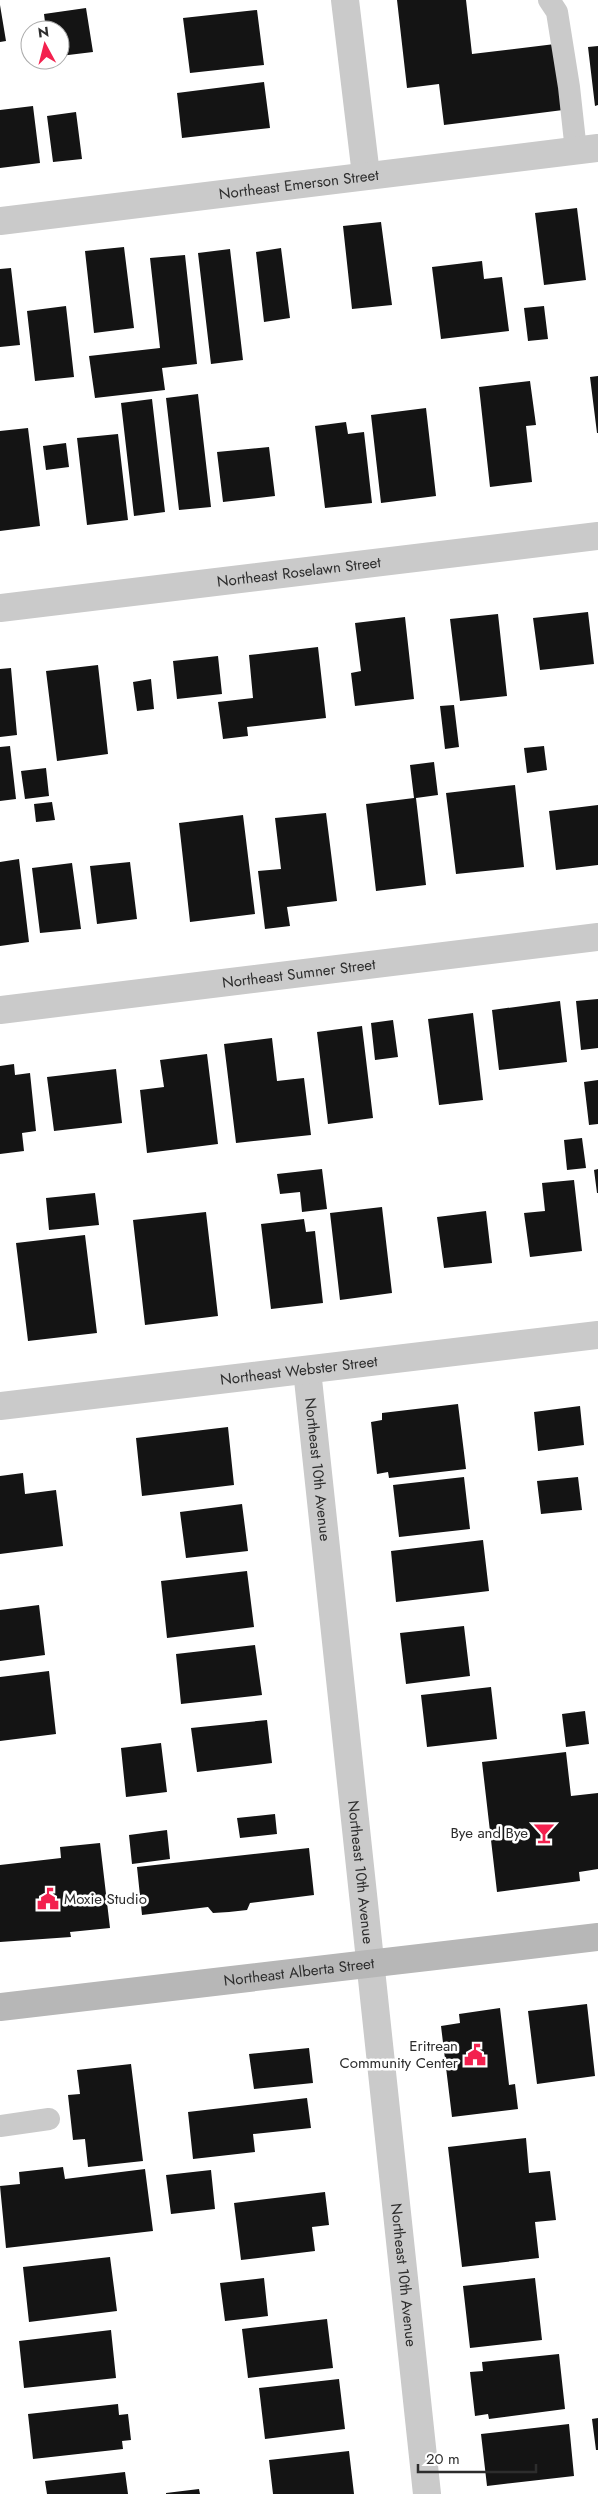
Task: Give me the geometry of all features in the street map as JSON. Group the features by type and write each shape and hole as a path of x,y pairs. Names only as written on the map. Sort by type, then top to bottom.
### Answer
{"street":[{"path":"345,0 366,175"},
{"name":"Northeast Emerson Street","path":"0,222 366,175 587,150"},
{"name":"Northeast Roselawn Street","path":"0,608 598,536"},
{"name":"Northeast Sumner Street","path":"0,1010 598,937"},
{"name":"Northeast Webster Street","path":"0,1406 598,1335"},
{"name":"Northeast 10th Avenue","path":"307,1370 427,2494"},
{"name":"Northeast Alberta Street","path":"0,2007 598,1937"}],"lane":[{"path":"549,0 558,12 569,87 587,150"},
{"path":"0,2126 49,2119"}],"building":[{"path":"397,0 466,0 472,54 555,44 563,110 444,125 439,84 407,88"},
{"path":"0,5 6,41 0,42"},
{"path":"86,8 93,52 70,55 70,20 45,20 44,14"},
{"path":"257,10 264,65 190,73 183,18"},
{"path":"598,46 598,105 595,106 588,47"},
{"path":"264,82 270,128 182,138 177,93"},
{"path":"33,106 40,163 0,168 0,110"},
{"path":"76,112 82,159 53,162 47,116"},
{"path":"577,208 586,280 544,285 535,213"},
{"path":"381,222 392,305 352,309 343,226"},
{"path":"124,247 134,328 94,333 85,251"},
{"path":"281,248 290,318 264,322 256,252"},
{"path":"230,249 243,360 211,364 198,253"},
{"path":"185,255 197,364 162,368 165,390 95,398 89,356 160,348 150,258"},
{"path":"482,261 484,279 502,277 509,331 441,339 432,267"},
{"path":"11,268 20,345 0,347 0,269"},
{"path":"66,306 74,377 35,381 27,311"},
{"path":"544,306 548,339 528,341 524,308"},
{"path":"598,376 598,433 597,433 590,377"},
{"path":"530,381 536,425 526,426 532,482 490,487 479,387"},
{"path":"198,394 211,507 179,510 166,398"},
{"path":"152,399 165,512 134,516 121,403"},
{"path":"426,408 436,496 381,503 371,415"},
{"path":"346,422 348,434 364,432 372,503 325,508 315,426"},
{"path":"28,428 40,526 0,531 0,431"},
{"path":"118,434 128,520 87,525 77,438"},
{"path":"66,443 69,467 46,470 43,446"},
{"path":"269,447 275,496 223,502 217,452"},
{"path":"588,612 594,664 540,670 533,618"},
{"path":"498,614 507,696 460,701 450,619"},
{"path":"405,617 414,699 355,706 351,673 361,671 355,623"},
{"path":"318,647 326,718 247,727 248,736 223,739 218,702 253,698 249,655"},
{"path":"218,656 222,694 177,699 173,661"},
{"path":"98,665 108,754 57,761 46,671"},
{"path":"11,668 17,735 0,737 0,669"},
{"path":"151,679 154,709 137,711 133,682"},
{"path":"454,705 459,747 445,749 440,706"},
{"path":"10,746 16,799 0,801 0,747"},
{"path":"544,746 547,770 527,773 524,748"},
{"path":"434,762 438,795 416,798 426,885 376,891 366,804 414,798 410,765"},
{"path":"46,768 49,796 25,799 21,771"},
{"path":"515,785 524,867 456,874 446,793"},
{"path":"52,802 55,820 36,822 34,804"},
{"path":"598,805 598,865 556,870 549,811"},
{"path":"326,813 337,901 287,907 290,926 265,929 258,871 281,869 275,818"},
{"path":"243,815 255,914 190,922 179,823"},
{"path":"19,859 29,942 0,946 0,862"},
{"path":"130,862 137,919 97,924 90,866"},
{"path":"72,863 81,929 40,933 32,868"},
{"path":"598,999 598,1048 581,1050 576,1001"},
{"path":"560,1001 567,1062 499,1070 492,1010"},
{"path":"473,1013 483,1100 439,1105 428,1019"},
{"path":"393,1020 398,1057 375,1060 371,1023"},
{"path":"362,1026 373,1118 328,1124 317,1032"},
{"path":"272,1038 277,1081 304,1078 311,1135 236,1143 224,1044"},
{"path":"207,1054 218,1144 147,1153 140,1090 164,1087 160,1060"},
{"path":"14,1064 15,1075 30,1073 36,1131 22,1133 24,1151 0,1154 0,1066"},
{"path":"116,1069 122,1123 54,1131 47,1077"},
{"path":"598,1080 598,1124 589,1125 584,1082"},
{"path":"582,1138 586,1168 567,1170 564,1140"},
{"path":"322,1169 327,1209 302,1212 300,1192 280,1194 277,1174"},
{"path":"598,1169 598,1193 597,1193 594,1170"},
{"path":"574,1180 582,1251 530,1257 524,1213 545,1211 542,1183"},
{"path":"95,1193 99,1225 49,1230 46,1198"},
{"path":"382,1207 392,1293 340,1300 330,1213"},
{"path":"486,1211 492,1263 444,1268 437,1217"},
{"path":"206,1212 218,1316 145,1325 133,1220"},
{"path":"304,1219 306,1232 315,1231 323,1303 271,1309 261,1224"},
{"path":"85,1235 97,1333 28,1341 16,1243"},
{"path":"458,1404 466,1469 389,1478 388,1472 377,1474 371,1422 382,1420 382,1413"},
{"path":"580,1406 584,1445 538,1451 534,1412"},
{"path":"228,1427 234,1485 142,1496 136,1438"},
{"path":"23,1473 25,1494 56,1490 63,1546 0,1554 0,1476"},
{"path":"464,1477 470,1529 399,1537 393,1485"},
{"path":"578,1477 582,1510 541,1514 537,1481"},
{"path":"242,1504 248,1551 186,1558 180,1512"},
{"path":"483,1540 489,1591 396,1602 391,1551"},
{"path":"247,1571 254,1627 167,1638 161,1581"},
{"path":"39,1605 45,1655 0,1661 0,1610"},
{"path":"464,1626 470,1676 406,1684 400,1633"},
{"path":"255,1645 262,1695 181,1704 176,1654"},
{"path":"49,1671 56,1734 0,1741 0,1677"},
{"path":"491,1687 497,1739 427,1747 421,1695"},
{"path":"585,1711 589,1744 566,1747 562,1714"},
{"path":"267,1720 272,1763 197,1772 191,1728"},
{"path":"161,1743 167,1792 126,1797 121,1748"},
{"name":"Bye and Bye","path":"566,1752 571,1796 598,1793 598,1869 579,1872 580,1881 497,1892 482,1762"},
{"path":"275,1814 277,1834 240,1838 237,1818"},
{"path":"167,1830 170,1859 132,1864 129,1835"},
{"path":"100,1843 110,1928 70,1932 71,1937 0,1942 0,1865 61,1858 60,1847"},
{"path":"309,1848 314,1895 250,1903 247,1910 213,1913 208,1907 142,1915 137,1867"},
{"path":"587,2004 595,2076 537,2084 528,2011"},
{"name":"Eritrean Community Center","path":"500,2008 509,2085 515,2084 518,2109 452,2117 441,2026 460,2023 459,2014"},
{"path":"309,2048 313,2083 254,2089 249,2054"},
{"path":"131,2064 143,2161 88,2167 85,2139 73,2140 68,2095 80,2094 77,2070"},
{"path":"307,2098 311,2128 253,2134 255,2152 193,2159 188,2112"},
{"path":"526,2138 529,2173 550,2171 556,2220 535,2222 539,2258 462,2267 448,2147"},
{"path":"63,2167 65,2179 145,2169 153,2231 6,2248 0,2186 20,2184 19,2172"},
{"path":"211,2170 215,2209 171,2214 166,2175"},
{"path":"325,2192 329,2225 312,2227 315,2251 241,2260 234,2203"},
{"path":"110,2257 117,2311 29,2322 23,2267"},
{"path":"264,2278 268,2316 225,2321 220,2283"},
{"path":"535,2278 542,2340 470,2348 463,2286"},
{"path":"327,2319 333,2368 248,2378 242,2329"},
{"path":"111,2330 116,2378 24,2388 19,2341"},
{"path":"559,2354 565,2409 489,2419 488,2414 475,2416 470,2372 483,2371 482,2362"},
{"path":"339,2379 345,2429 265,2439 259,2388"},
{"path":"118,2404 119,2415 128,2414 131,2440 122,2441 123,2449 33,2459 28,2414"},
{"path":"598,2418 598,2450 596,2450 592,2419"},
{"path":"569,2424 574,2476 487,2486 481,2434"},
{"path":"349,2451 354,2494 273,2494 269,2460"},
{"path":"125,2472 128,2494 47,2494 45,2481"},
{"path":"199,2489 200,2494 166,2494 166,2493"}],"place":[{"name":"Bye and Bye","path":"544,1833"},
{"name":"Moxie Studio","path":"48,1899"},
{"name":"Eritrean Community Center","path":"475,2055"}]}
